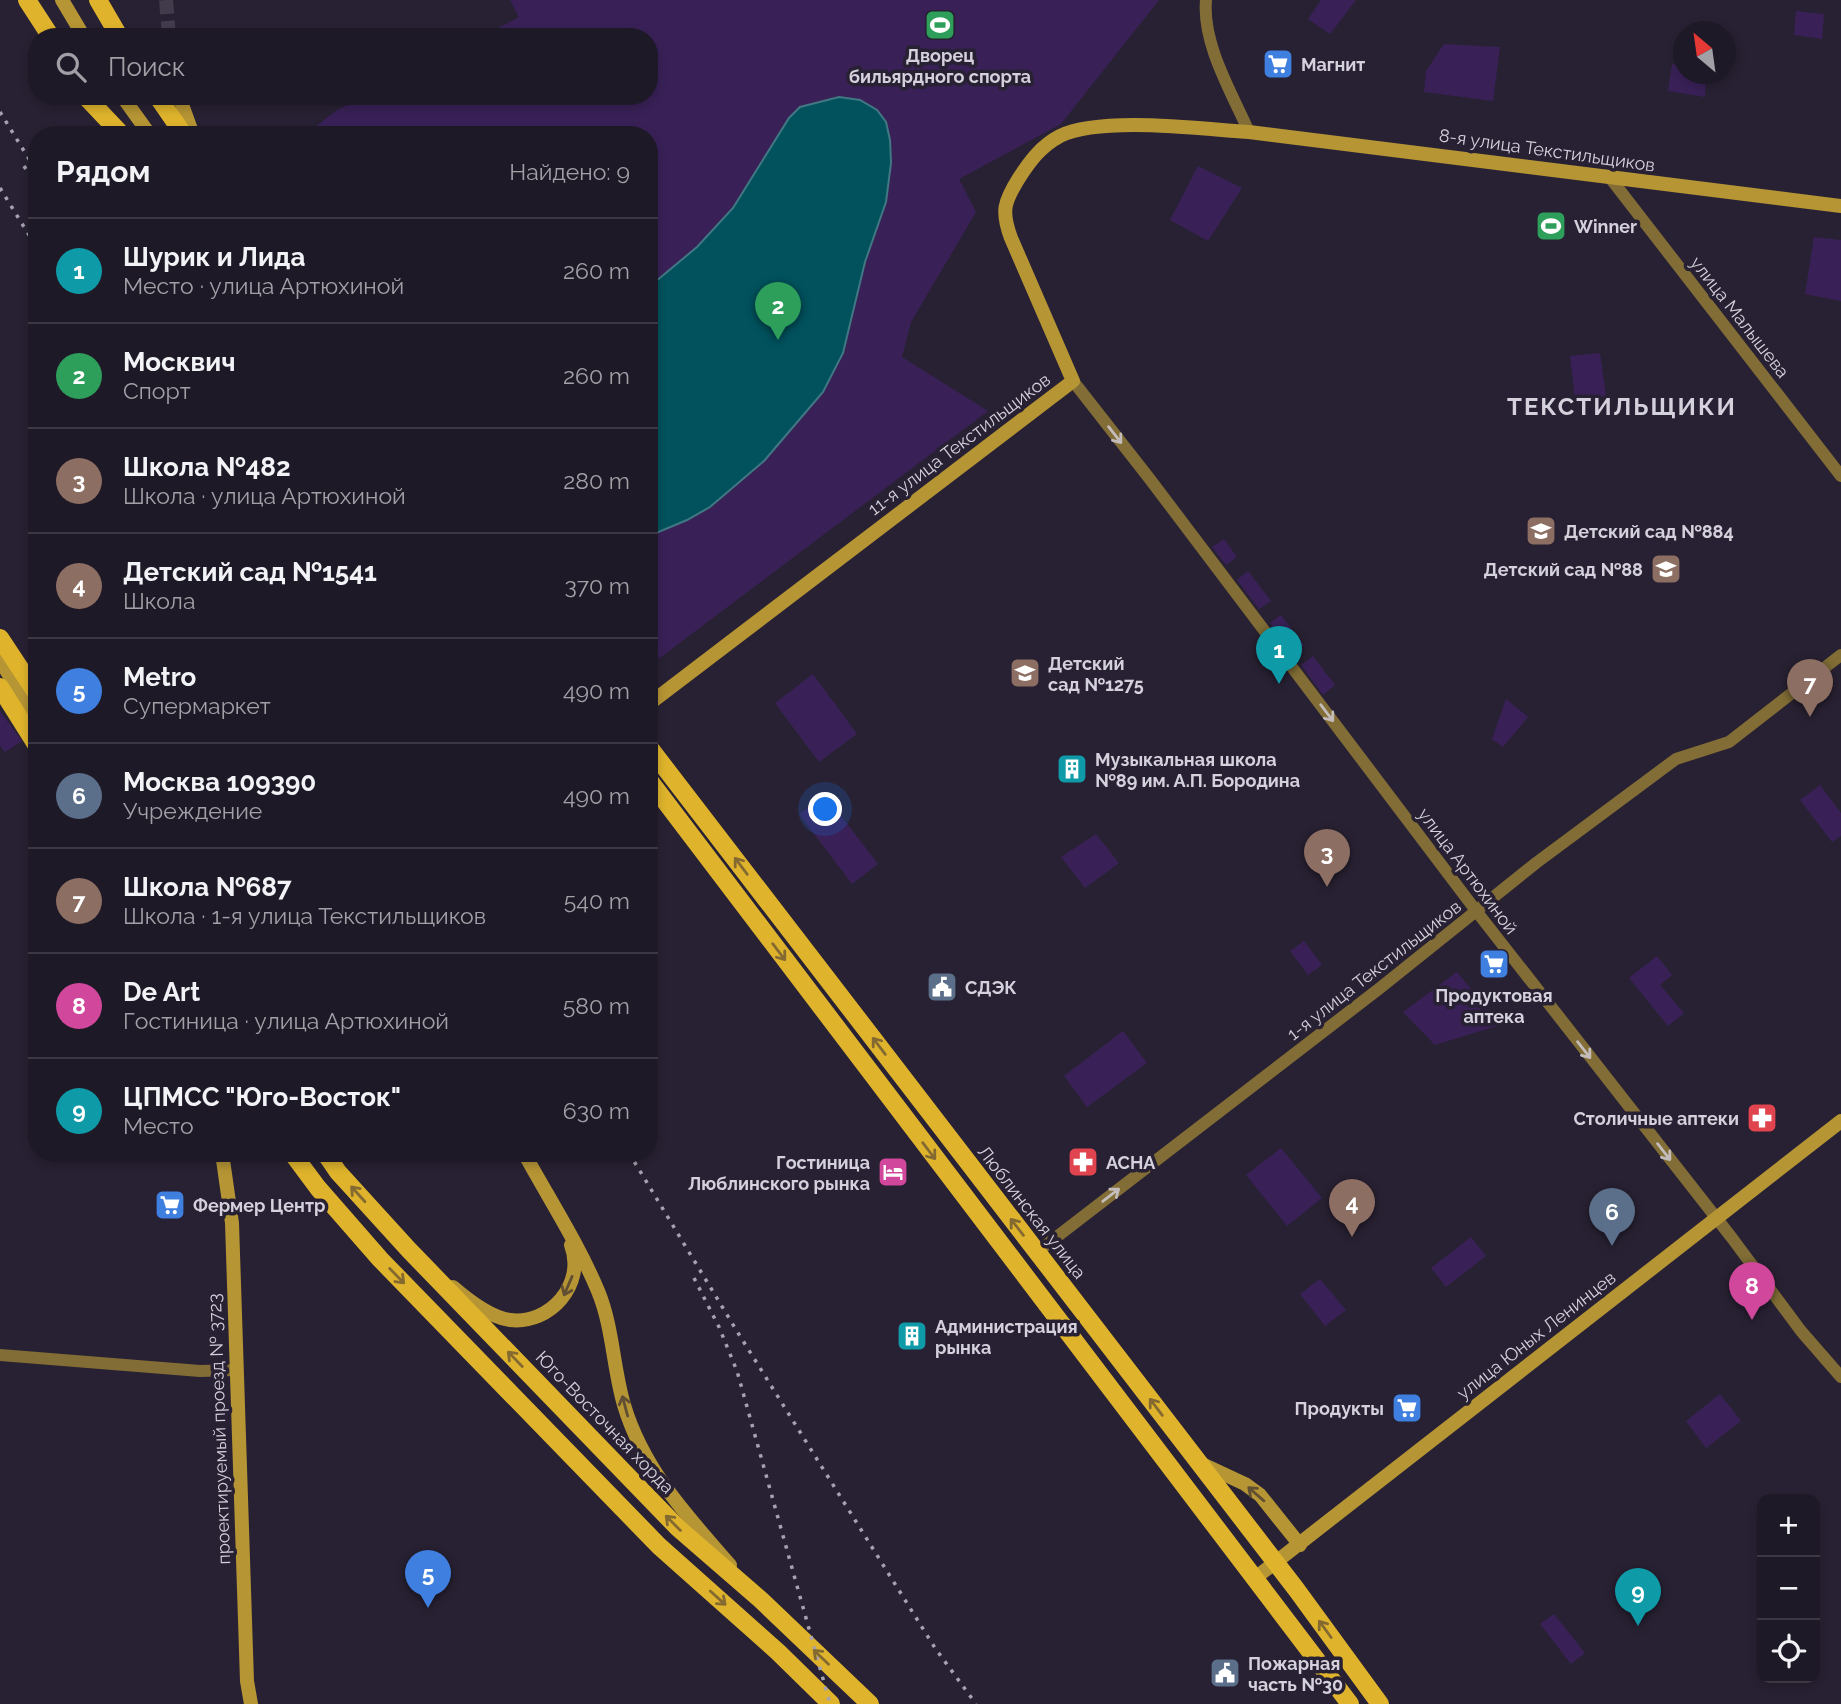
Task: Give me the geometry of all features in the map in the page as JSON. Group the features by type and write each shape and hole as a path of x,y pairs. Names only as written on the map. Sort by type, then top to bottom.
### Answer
{"main road":[{"path":"27,0 45,28"},
{"path":"62,0 79,28"},
{"path":"98,0 115,28"},
{"path":"94,105 114,126"},
{"path":"128,105 144,126"},
{"path":"163,105 178,126"},
{"path":"182,105 190,126"},
{"name":"11-я улица Текстильщиков","path":"658,697 1073,381 1004,217 1009,194 1040,149 1078,130 1108,127 1170,127 1249,132"},
{"name":"8-я улица Текстильщиков","path":"1249,132 1841,206"},
{"path":"0,638 28,680"},
{"path":"0,660 28,706"},
{"path":"0,687 28,732"},
{"name":"Люблинская улица","path":"658,759 1275,1563 1380,1704"},
{"path":"658,792 1350,1704"},
{"name":"улица Юных Ленинцев","path":"1254,1579 1841,1121"},
{"name":"проектируемый проезд № 3723","path":"223,1162 232,1223 247,1681 251,1704"},
{"path":"299,1162 380,1259 659,1546 778,1652 831,1704"},
{"name":"Юго-Восточная хорда","path":"331,1162 409,1250 678,1528 761,1600 870,1704"},
{"path":"529,1162 586,1264 599,1293 611,1334 624,1404 637,1442 658,1479 687,1516 761,1600"},
{"path":"409,1250 482,1309 501,1318 531,1319 557,1305 572,1279 573,1250 561,1221"},
{"path":"1197,1462 1245,1484 1260,1494 1300,1545"}],"street":[{"path":"1206,0 1206,23 1210,42 1249,132"},
{"name":"улица Малышева","path":"1611,179 1841,475"},
{"name":"улица Артюхиной","path":"1073,381 1158,488 1477,912 1716,1217 1801,1331 1841,1377"},
{"name":"1-я улица Текстильщиков","path":"1037,1252 1477,912 1536,863 1676,759 1729,742 1841,656"},
{"path":"0,1355 200,1371 235,1370"}],"shaded area":[{"path":"510,0 1159,0 1061,124 959,179 976,212 911,322 902,357 988,411 658,659 658,126 317,126 347,105 658,105 658,28 498,28 519,17"},
{"path":"1321,0 1356,0 1330,34 1308,19"},
{"path":"1796,11 1824,14 1822,39 1794,35"},
{"path":"1444,44 1500,47 1493,101 1424,92 1426,71"},
{"path":"1672,64 1673,84 1706,84 1705,97 1668,91"},
{"path":"839,97 860,100 877,110 886,122 890,140 891,163 886,202 865,262 843,353 823,392 764,461 710,507 658,532 658,280 697,247 733,208 789,118 800,107"},
{"path":"1198,166 1242,188 1208,241 1170,220"},
{"path":"1814,237 1841,240 1841,301 1805,294"},
{"path":"1600,353 1606,396 1575,399 1570,356"},
{"path":"1224,539 1237,557 1226,565 1212,547"},
{"path":"1248,571 1271,601 1259,609 1237,580"},
{"path":"1281,615 1304,645 1292,654 1270,623"},
{"path":"1313,656 1335,685 1323,695 1301,665"},
{"path":"813,674 857,734 819,762 775,703"},
{"path":"1506,699 1528,717 1503,747 1492,739"},
{"path":"0,711 22,741 5,752 0,746"},
{"path":"1820,785 1841,813 1841,836 1832,842 1800,800"},
{"path":"825,795 878,864 852,884 799,814"},
{"path":"1096,834 1119,863 1085,888 1061,857"},
{"path":"1304,941 1322,965 1308,975 1290,951"},
{"path":"1657,956 1672,975 1660,985 1684,1013 1668,1026 1629,978"},
{"path":"1457,972 1500,1025 1435,1045 1403,1012"},
{"path":"1123,1031 1147,1063 1087,1107 1064,1076"},
{"path":"1281,1148 1322,1198 1287,1226 1246,1175"},
{"path":"1471,1237 1486,1256 1446,1287 1431,1268"},
{"path":"1320,1279 1346,1310 1325,1326 1300,1294"},
{"path":"1720,1394 1741,1421 1706,1448 1686,1421"},
{"path":"1554,1614 1585,1653 1571,1664 1540,1624"}],"tunnel":[{"path":"166,0 168,28"}],"railway":[{"path":"0,112 28,157"},
{"path":"24,166 28,172"},
{"path":"0,188 28,233"},
{"path":"634,1162 935,1648 976,1704"},
{"path":"694,1278 719,1327 737,1371 830,1704"}],"place":[{"name":"Дворец бильярдного спорта","path":"940,25"},
{"name":"Магнит","path":"1278,64"},
{"name":"Winner","path":"1551,226"},
{"name":"Москвич","path":"778,340"},
{"name":"Детский сад №884","path":"1541,531"},
{"name":"Детский сад №88","path":"1666,569"},
{"name":"Детский сад №1275","path":"1025,673"},
{"name":"Шурик и Лида","path":"1279,684"},
{"name":"Школа №687","path":"1810,717"},
{"name":"Музыкальная школа №89 им. А.П. Бородина","path":"1072,769"},
{"name":"Школа №482","path":"1327,887"},
{"name":"Продуктовая аптека","path":"1494,964"},
{"name":"СДЭК","path":"942,987"},
{"name":"Столичные аптеки","path":"1762,1118"},
{"name":"АСНА","path":"1083,1162"},
{"name":"Гостиница Люблинского рынка","path":"893,1172"},
{"name":"Фермер Центр","path":"170,1205"},
{"name":"Детский сад №1541","path":"1352,1237"},
{"name":"Москва 109390","path":"1612,1246"},
{"name":"De Art","path":"1752,1320"},
{"name":"Администрация рынка","path":"912,1336"},
{"name":"Продукты","path":"1407,1408"},
{"name":"Metro","path":"428,1608"},
{"name":"ЦПМСС \"Юго-Восток\"","path":"1638,1626"},
{"name":"Пожарная часть №30","path":"1225,1673"}],"district":[{"name":"ТЕКСТИЛЬЩИКИ","path":"1622,406"}]}
